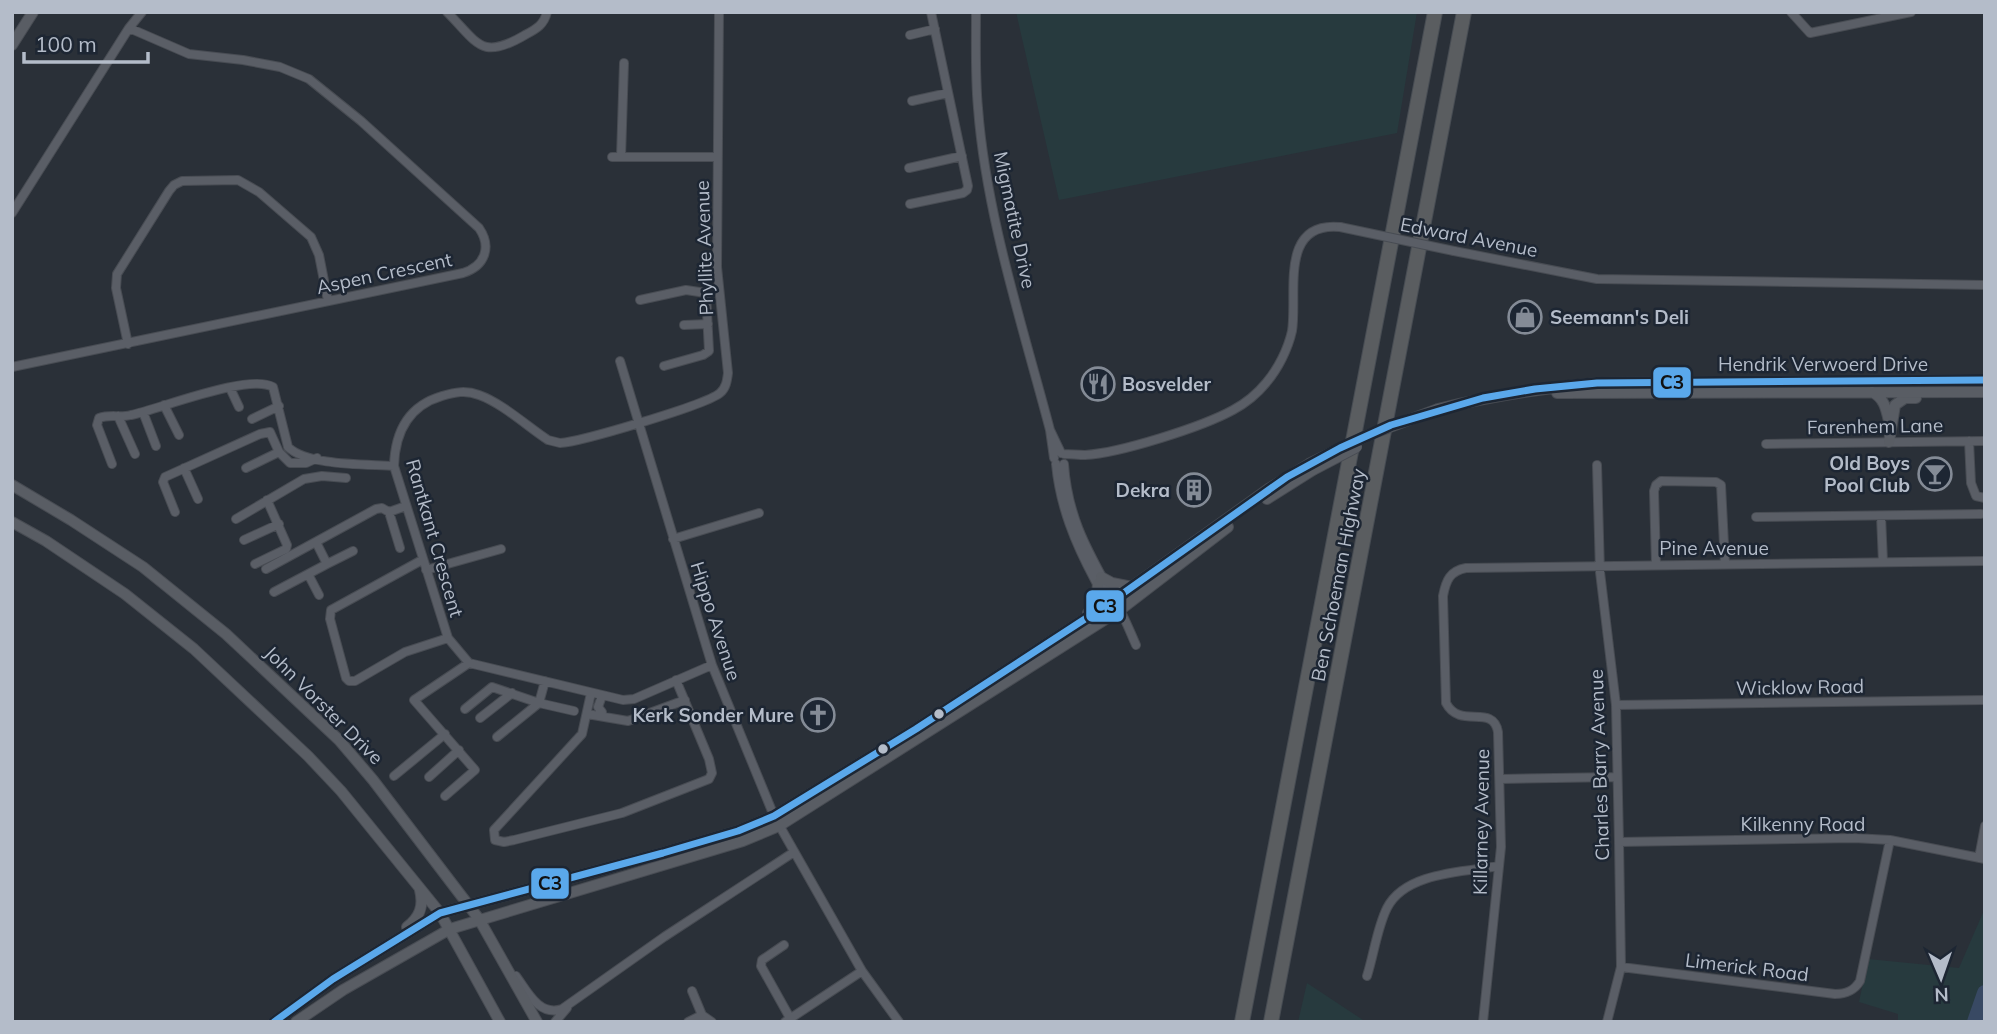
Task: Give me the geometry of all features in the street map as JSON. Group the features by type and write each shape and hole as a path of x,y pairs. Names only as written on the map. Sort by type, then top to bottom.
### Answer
{"highway":[{"name":"Ben Schoeman Highway","path":"1242,1022 1435,12"},
{"name":"Ben Schoeman Highway","path":"1271,1022 1464,12"}],"main road":[{"path":"12,45 33,12"},
{"name":"Hendrik Verwoerd Drive","path":"274,1022 299,1002 440,913 777,821 1132,587 1270,488 1366,436 1483,398 1535,388 1597,383 1985,380"},
{"path":"1871,391 1879,395 1884,402 1890,427"},
{"path":"1889,442 1895,405 1902,399 1943,398 1985,392"},
{"name":"Hendrik Verwoerd Drive","path":"1440,412 1550,393 1985,392"},
{"name":"Hendrik Verwoerd Drive","path":"296,1022 343,990 450,929 732,844 777,821 1118,612 1237,519 1311,467"},
{"name":"John Vorster Drive","path":"12,485 143,567 226,634 339,740 373,780 479,919 537,1022"},
{"path":"12,522 46,541 125,594 228,678 341,791 440,913 500,1022"},
{"path":"1082,620 1096,603 1100,581 1132,587"},
{"path":"345,972 416,919 422,902 421,890"}],"street":[{"path":"12,213 129,28 142,12"},
{"path":"447,12 483,46 494,49 507,46 537,28 543,23 547,12"},
{"name":"Phyllite Avenue","path":"639,423 710,399 724,389 728,373 719,297 719,12"},
{"path":"910,204 967,190 931,12"},
{"name":"Migmatite Drive","path":"976,12 975,62 981,139 998,227 1049,430 1061,459 1063,503 1073,536 1136,645"},
{"path":"1791,12 1810,33 1911,12"},
{"name":"Aspen Crescent","path":"12,367 469,271 479,266 486,254 484,236 479,228 361,121 309,79 280,67 189,54 129,28"},
{"path":"911,35 935,29"},
{"path":"621,157 624,63"},
{"path":"912,101 948,93"},
{"path":"909,168 962,156"},
{"path":"612,157 718,157"},
{"path":"128,344 117,288 117,274 169,191 182,181 238,180 259,191 311,237 319,255 328,301"},
{"name":"Edward Avenue","path":"1061,459 1131,446 1191,427 1231,411 1253,397 1267,382 1289,341 1293,323 1293,270 1296,253 1310,234 1324,227 1340,227 1597,279 1985,285"},
{"path":"640,300 690,290 705,292 708,352 664,366"},
{"path":"706,298 719,297"},
{"path":"684,325 708,324"},
{"name":"Hippo Avenue","path":"620,361 712,665 777,821 862,971 900,1022"},
{"path":"113,464 96,421 108,415 124,417 230,388 267,383 273,387 288,447 300,454 321,459 394,466"},
{"path":"230,388 239,407"},
{"name":"Rantkant Crescent","path":"469,663 448,638 394,466 398,437 407,417 422,404 463,391 484,397 553,442 571,442 639,423"},
{"path":"164,405 179,435"},
{"path":"252,419 279,406"},
{"path":"143,412 156,446"},
{"path":"118,416 135,454"},
{"path":"175,512 163,480 267,432 274,435 279,452 290,463 321,459"},
{"path":"1969,441 1972,488 1976,495 1985,498"},
{"name":"Farenhem Lane","path":"1766,444 1985,441"},
{"path":"246,468 279,452"},
{"path":"321,459 322,476"},
{"name":"Charles Barry Avenue","path":"1597,465 1600,565 1616,705 1619,842 1621,967 1607,1022"},
{"path":"184,468 198,499"},
{"path":"236,519 303,479 322,476 346,478"},
{"path":"1656,564 1654,491 1661,481 1719,483 1723,496 1725,564"},
{"path":"255,564 286,549 287,542 267,500"},
{"path":"389,512 406,506"},
{"path":"266,569 382,508 389,512 400,548"},
{"path":"673,539 759,513"},
{"path":"1756,517 1981,514"},
{"path":"1881,516 1883,562"},
{"path":"244,540 279,524"},
{"path":"316,542 327,564"},
{"path":"426,570 500,549"},
{"path":"274,592 353,551"},
{"path":"422,560 331,610 330,619 346,678 355,681 405,652 448,638"},
{"name":"Pine Avenue","path":"1447,579 1455,571 1466,568 1985,561"},
{"path":"308,574 319,595"},
{"name":"Killarney Avenue","path":"1447,579 1443,596 1446,704 1455,715 1485,717 1496,724 1501,779 1499,866 1483,1022"},
{"path":"445,796 475,770 414,700 469,663 623,700 634,699 712,665"},
{"path":"592,693 582,734 494,830 495,840 514,840 622,813 709,779 712,773 709,759 676,680"},
{"path":"497,737 539,703 545,681"},
{"path":"464,709 492,687 539,703 574,711"},
{"path":"481,718 512,693"},
{"path":"601,716 598,707 602,696"},
{"path":"587,714 628,721 685,700"},
{"name":"Wicklow Road","path":"1616,705 1985,700"},
{"path":"394,776 445,734"},
{"path":"429,777 459,750"},
{"path":"1501,779 1616,777"},
{"path":"1982,858 1985,826"},
{"name":"Kilkenny Road","path":"1619,842 1854,838 1889,840 1982,858"},
{"name":"Limerick Road","path":"1621,967 1835,994 1851,991 1861,977 1889,840"},
{"path":"496,949 541,1008 552,1012 571,1003 664,937 794,852"},
{"path":"1367,976 1387,909 1402,889 1423,880 1499,866"},
{"path":"784,945 762,960 761,966 788,1020 862,971"},
{"path":"692,991 702,1015 712,1022"},
{"path":"555,1022 571,1003"},
{"path":"688,1022 702,1015"}],"green space":[{"path":"1016,12 1417,12 1397,133 1059,200"},
{"path":"1985,908 1985,1022 1898,1022 1898,1014 1859,1002 1868,959 1959,968"},
{"path":"1307,983 1366,1022 1298,1022"}],"waterway":[{"path":"1975,1022 1985,993"}],"transit line":[{"name":"C3","path":"274,1022 333,979 440,913 663,853 738,831 774,816 916,729 1108,604 1287,477 1340,448 1391,425 1483,398 1535,389 1597,383 1985,380"}],"place":[{"name":"Seemann's Deli","path":"1525,317"},
{"name":"Bosvelder","path":"1098,384"},
{"name":"Old Boys Pool Club","path":"1935,474"},
{"name":"Dekra","path":"1194,490"},
{"name":"Kerk Sonder Mure","path":"818,715"}]}
